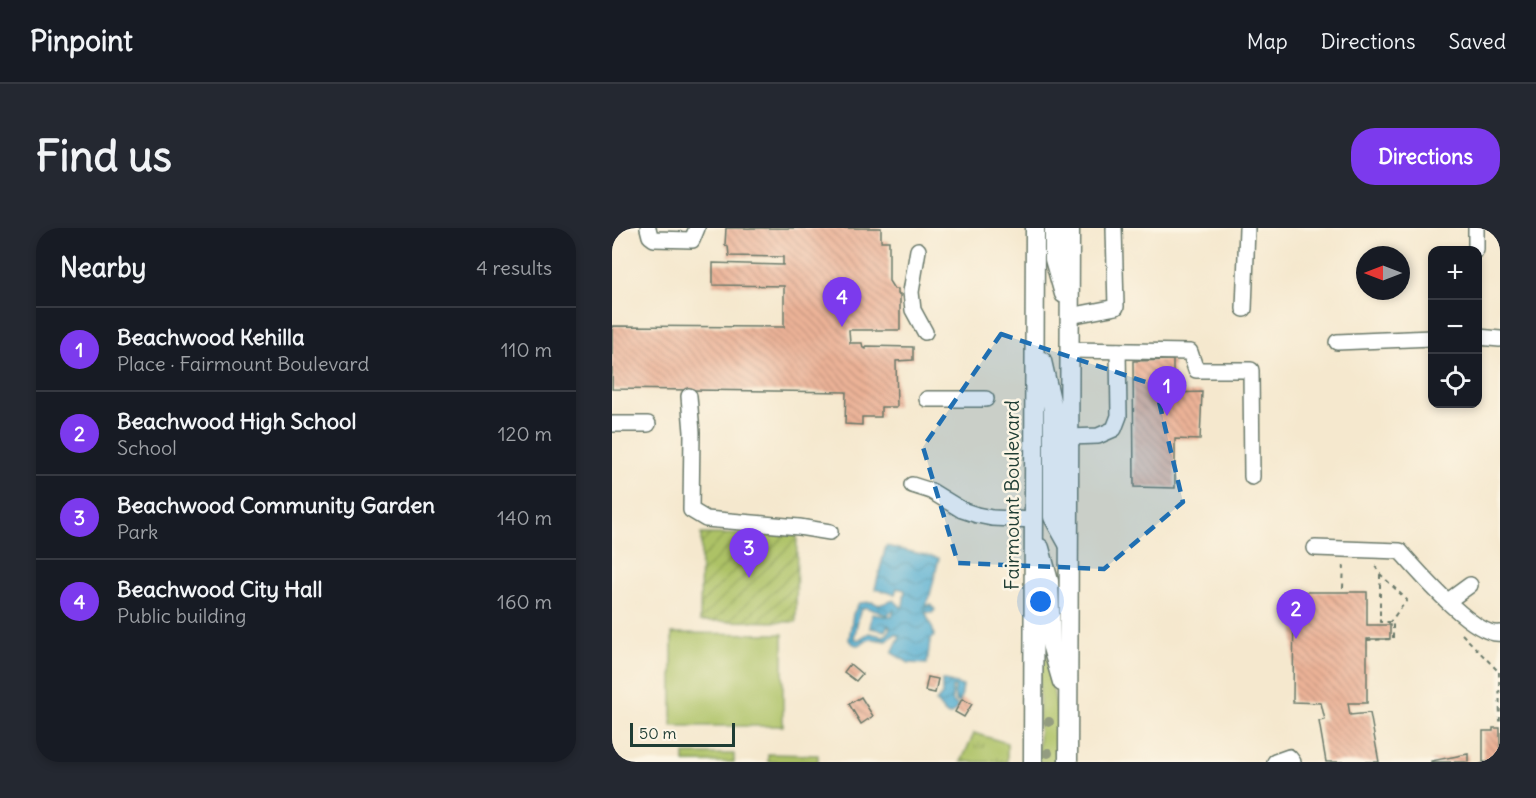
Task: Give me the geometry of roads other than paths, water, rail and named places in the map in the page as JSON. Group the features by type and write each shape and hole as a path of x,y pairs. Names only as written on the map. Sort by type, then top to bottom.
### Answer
{"main road":[{"name":"Fairmount Boulevard","path":"1032,762 1035,228"},
{"path":"1054,228 1054,259 1070,316"},
{"path":"1068,762 1070,228"},
{"path":"1034,330 1053,409 1053,517 1069,546"},
{"path":"1033,520 1049,581 1052,644 1068,705"}],"lane":[{"path":"648,228 650,236 654,239 692,240 697,228"},
{"path":"1070,316 1116,307 1114,228"},
{"path":"1244,309 1247,228"},
{"path":"1476,228 1476,246"},
{"path":"918,250 911,292 913,310 925,332"},
{"path":"1482,337 1500,339"},
{"path":"1337,342 1428,338"},
{"path":"1070,350 1190,352 1196,370 1251,370 1252,477"},
{"path":"1069,437 1098,436 1114,429 1119,416 1118,351"},
{"path":"689,396 692,432 691,510 706,519 830,532"},
{"path":"927,399 986,399"},
{"path":"612,424 648,424"},
{"path":"912,485 931,491 962,510 977,516 1033,520"},
{"path":"1315,548 1400,551 1470,621 1495,634 1500,633"},
{"path":"1448,601 1470,585"},
{"path":"1275,762 1289,757 1293,762"}],"water":[{"path":"886,546 939,558 929,599 924,607 931,604 935,610 932,613 925,612 934,636 930,641 927,664 909,663 892,653 900,636 895,634 887,641 872,639 859,645 849,640 853,614 859,603 872,602 879,605 894,600 901,607 903,606 905,590 897,588 895,594 875,589","holes":["865,607 887,615 894,610 892,617 872,614 870,628 885,631 888,625 890,627 888,634 883,636 869,633 858,640 854,638 860,611"]},
{"path":"942,680 963,686 960,703 956,701 955,687 952,687 952,701 958,706 955,712 949,715 936,702 942,695"}],"place":[{"name":"Beachwood City Hall","path":"842,327"},
{"name":"Beachwood Kehilla","path":"1167,416"},
{"name":"Beachwood Community Garden","path":"749,578"},
{"name":"Beachwood High School","path":"1296,639"}]}
